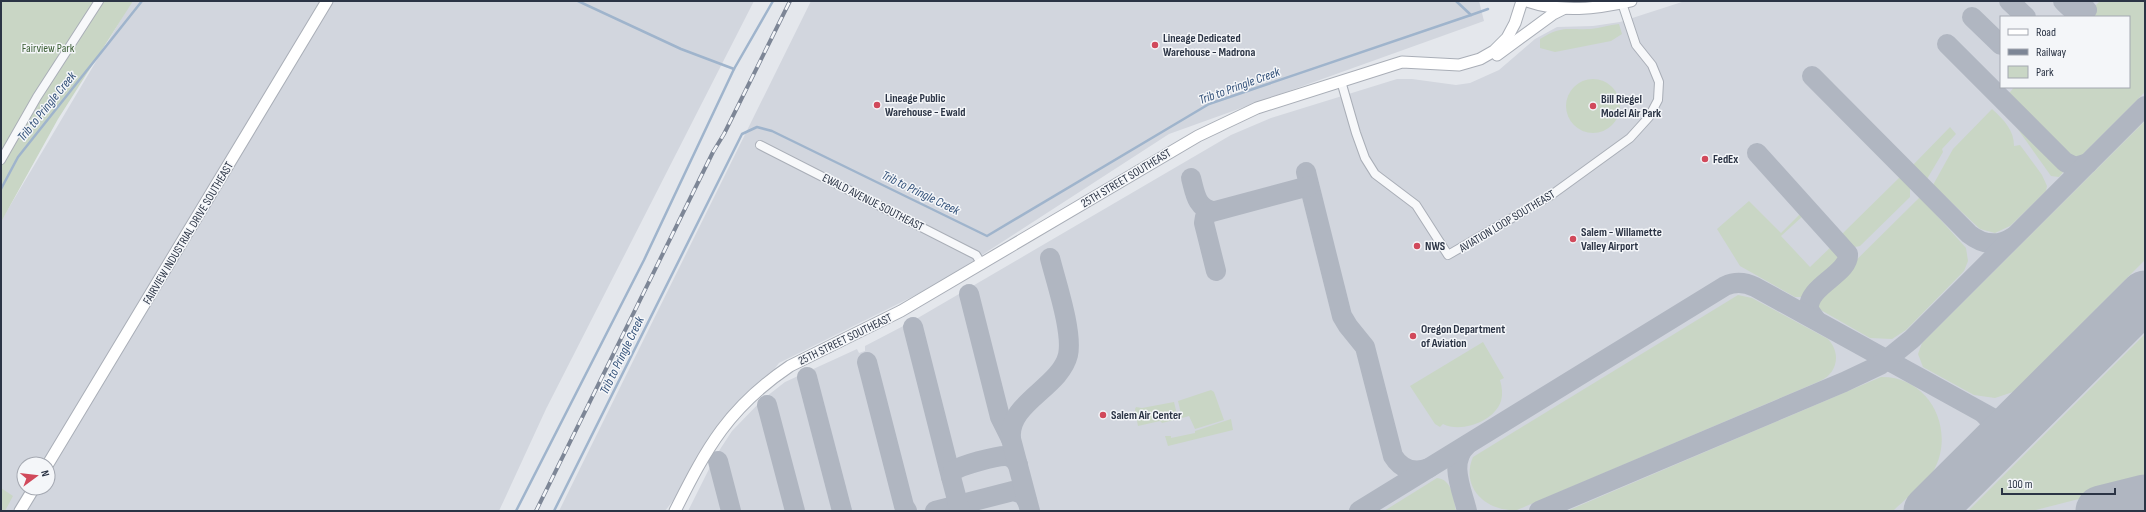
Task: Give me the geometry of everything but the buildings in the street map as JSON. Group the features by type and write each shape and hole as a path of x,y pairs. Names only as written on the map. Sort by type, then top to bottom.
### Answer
{"street":[{"path":"1,160 37,97 99,1"},
{"name":"FAIRVIEW INDUSTRIAL DRIVE SOUTHEAST","path":"53,456 327,1"},
{"name":"25TH STREET SOUTHEAST","path":"676,511 710,444 738,410 766,383 790,366 895,315 1198,136 1238,116 1274,102 1402,62 1459,65 1480,59 1494,51 1507,38 1515,23 1522,1"},
{"path":"1527,1 1551,8 1564,9 1593,8 1627,2"},
{"name":"AVIATION LOOP SOUTHEAST","path":"1341,81 1365,158 1375,174 1416,205 1448,255 1550,196 1630,138 1649,117 1658,100 1659,82 1652,64 1636,45 1627,2"},
{"path":"1480,59 1487,60 1496,56 1553,14 1564,9"},
{"name":"EWALD AVENUE SOUTHEAST","path":"760,145 976,255 981,263"},
{"path":"20,511 29,496"}],"shaded area":[{"path":"132,1 754,1 546,409 499,511 1,511 1,221"},
{"path":"811,1 1479,1 1484,21 1169,134 934,286 779,363 665,511 559,511"},
{"name":"Salem - Willamette Valley Airport","path":"1685,1 2145,1 2145,511 688,511 715,457 732,431 762,400 785,382 857,349 859,353 865,351 865,346 911,322 1231,135 1271,118 1397,79 1412,79 1456,85 1470,83 1499,70 1535,39 1557,27 1593,26 1620,22"}],"green space":[{"name":"Fairview Park","path":"1,1 133,1 58,119 1,222"},
{"path":"2100,1 2145,1 2145,92 2079,158 2067,160 2009,100 2008,95 2013,88 2130,88 2130,16 2085,16"},
{"path":"1619,24 1622,34 1611,41 1555,52 1540,48 1540,39 1559,30 1591,29"},
{"name":"Bill Riegel Model Air Park","path":"1588,79 1598,79 1608,83 1616,91 1620,101 1620,111 1616,121 1608,129 1598,133 1588,133 1578,129 1570,121 1566,111 1566,101 1570,91 1578,83"},
{"path":"1992,109 2004,121 2010,130 2014,140 2014,146 2020,145 2042,175 2047,186 2046,191 2010,226 1995,233 1980,229 1933,185 1953,149"},
{"path":"2006,109 2062,164 2064,171 2059,177 2051,176 2005,111"},
{"path":"2145,121 2145,260 2013,392 1995,398 1974,395 1923,367 1918,354 1922,343"},
{"path":"1950,127 1956,134 1942,149 1943,152 1927,179 1913,165"},
{"path":"1900,177 1910,187 1910,197 1860,246 1851,246 1841,235"},
{"path":"1920,197 1966,248 1968,261 1964,271 1906,330 1892,339 1870,338 1819,309 1816,302 1819,297"},
{"path":"1749,201 1781,233 1802,212 1804,215 1781,236 1810,267 1834,244 1842,252 1841,260 1803,297 1795,297 1740,266 1717,229"},
{"path":"1738,295 1752,298 1828,339 1835,350 1836,356 1836,362 1831,373 1820,381 1517,510 1506,510 1495,507 1478,496 1470,478 1470,468 1473,457"},
{"path":"2145,334 2145,482 2032,511 1968,511"},
{"path":"1483,342 1504,378 1500,380 1502,390 1501,401 1492,415 1476,424 1459,427 1443,424 1440,427 1435,424 1410,386"},
{"path":"1881,377 1898,379 1913,385 1925,395 1934,408 1940,422 1942,438 1940,454 1931,475 1893,511 1567,511"},
{"path":"1211,390 1214,392 1224,420 1195,429 1189,416 1182,418 1178,401"},
{"path":"1174,402 1178,419 1138,426 1135,409 1136,407 1142,408"},
{"path":"1231,419 1233,430 1168,446 1165,436 1171,436 1171,438 1195,433 1195,431"},
{"path":"1437,478 1442,479 1449,486 1456,511 1384,511"},
{"path":"1,488 13,496 5,511 1,511"}],"waterway":[{"name":"Trib to Pringle Creek","path":"1,189 18,157 142,1"},
{"name":"Trib to Pringle Creek","path":"578,1 681,49 734,69"},
{"name":"Trib to Pringle Creek","path":"516,511 644,260 734,69 773,1"},
{"name":"Trib to Pringle Creek","path":"1456,1 1471,15 1488,9"},
{"name":"Trib to Pringle Creek","path":"554,511 742,134 757,127 772,131 987,236 1209,104 1471,15"}],"taxiway":[{"path":"2009,1 2025,16"},
{"path":"2063,1 2076,12 2083,12 2087,10"},
{"path":"1972,17 2000,44"},
{"path":"1947,44 2065,162 2075,167 2088,163"},
{"path":"1812,76 1969,234 1980,241 1991,243 2002,242 2013,237"},
{"path":"1539,511 1844,382 1880,365 1912,339 2145,106"},
{"path":"1757,153 1848,254 1847,261 1842,268 1814,294 1810,302 1809,310 1816,320"},
{"path":"1306,172 1342,316 1365,347 1393,456 1400,464 1408,469 1423,470 1429,468"},
{"path":"1191,178 1197,199 1203,207 1213,211"},
{"path":"1216,271 1204,223 1205,217 1208,213 1309,186"},
{"path":"1030,511 1011,439 1012,426 1017,415 1025,405 1055,377 1063,367 1068,355 1069,345 1063,307 1050,258"},
{"path":"1359,511 1725,286 1733,283 1744,283 1755,287 1996,420 2012,421 2029,412"},
{"path":"969,294 1000,417 1011,439"},
{"path":"913,327 951,477"},
{"path":"867,362 904,506 907,511"},
{"path":"807,377 842,511"},
{"path":"767,405 795,511"},
{"path":"1984,414 1993,428 1993,437 1988,453"},
{"path":"1467,445 1461,452 1457,468 1467,511"},
{"path":"960,511 951,477 953,471 971,464 1001,456 1011,458 1018,465"},
{"path":"718,461 731,511"},
{"path":"935,511 1013,491 1023,494 1027,501"}],"runway":[{"path":"1929,511 2145,296"},
{"path":"2101,511 2145,500"}],"railway":[{"path":"536,511 713,152 724,134 790,1"}],"place":[{"name":"Lineage Dedicated Warehouse - Madrona","path":"1155,45"},
{"name":"Lineage Public Warehouse - Ewald","path":"877,105"},
{"name":"Bill Riegel Model Air Park","path":"1593,106"},
{"name":"FedEx","path":"1705,159"},
{"name":"Salem - Willamette Valley Airport","path":"1573,239"},
{"name":"NWS","path":"1417,246"},
{"name":"Oregon Department of Aviation","path":"1413,336"},
{"name":"Salem Air Center","path":"1103,415"}]}
